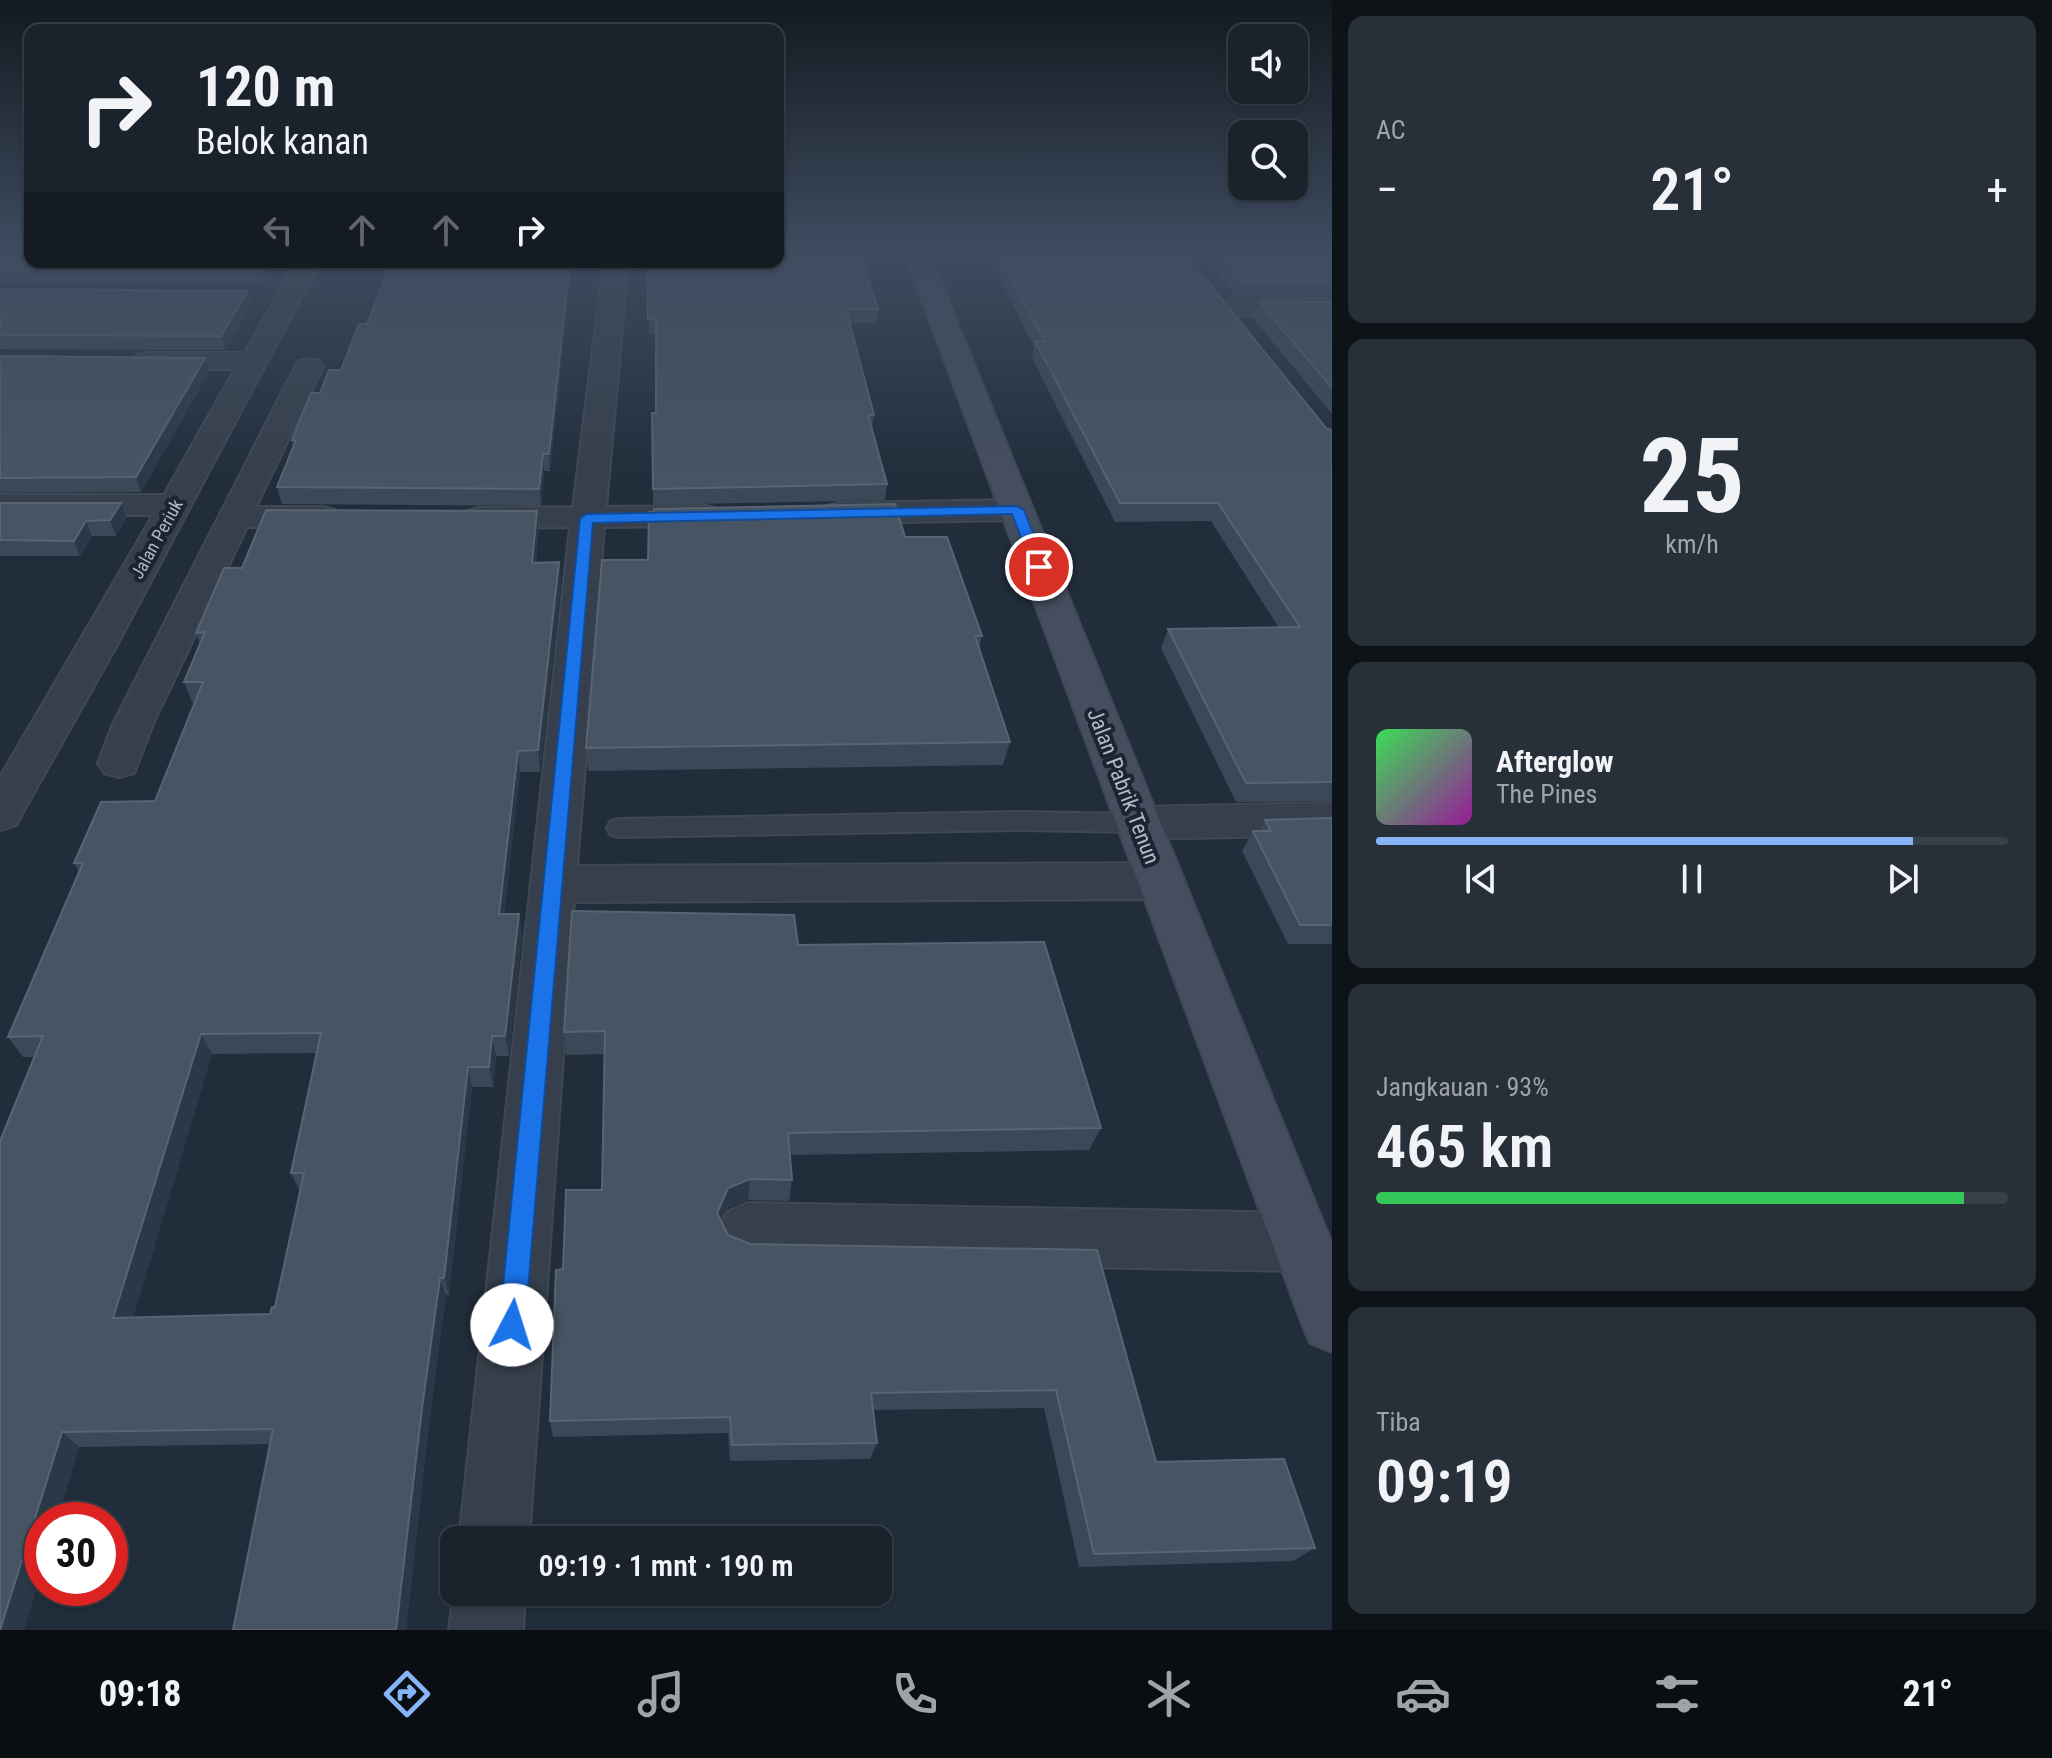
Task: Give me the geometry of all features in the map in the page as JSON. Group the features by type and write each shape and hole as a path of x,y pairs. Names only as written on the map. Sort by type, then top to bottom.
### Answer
{"street":[{"name":"Jalan Periuk","path":"0,814 176,505 253,361 265,327"},
{"path":"495,1526 586,519 608,327"},
{"name":"Jalan Pabrik Tenun","path":"946,327 1332,1321"},
{"path":"1243,327 1246,331"},
{"path":"117,360 253,361"},
{"path":"119,763 133,724 309,367"},
{"path":"0,505 176,505"},
{"path":"805,514 1017,510"},
{"path":"449,518 743,515"},
{"path":"234,517 357,517"},
{"path":"1138,823 1332,819"},
{"path":"552,884 1161,881"},
{"path":"748,1232 1301,1242"},
{"path":"486,1630 488,1606"}],"lane":[{"path":"619,828 1020,821 1138,823"}],"building":[{"path":"0,327 226,327 221,336 0,335"},
{"path":"358,327 563,327 549,454 543,454 539,489 277,487 311,393 320,393 329,370 341,370"},
{"path":"656,327 851,327 874,415 868,415 887,484 653,489 652,413 656,413"},
{"path":"1037,327 1244,327 1326,428 1332,430 1332,782 1246,783 1168,629 1300,627 1218,503 1120,503 1035,341 1044,341"},
{"path":"1280,327 1332,327 1332,388"},
{"path":"0,356 205,358 136,477 0,478"},
{"path":"0,503 121,503 110,520 86,521 74,541 0,540"},
{"path":"895,504 905,537 947,537 982,636 975,636 1010,742 586,748 602,560 648,560 649,512 654,512 654,509"},
{"path":"266,510 537,511 532,563 559,562 538,750 518,751 499,914 519,914 505,1036 492,1036 489,1067 468,1067 444,1278 440,1278 422,1408 396,1630 233,1630 273,1429 62,1432 40,1502 24,1502 24,1553 0,1630 0,1141 43,1036 8,1037 83,863 74,863 101,802 155,801 203,682 184,682 205,632 196,633 224,568 242,568","holes":["321,1033 291,1173 304,1173 275,1307 272,1307 270,1314 113,1318 201,1034"]},
{"path":"1332,818 1332,925 1300,925 1253,831 1271,831 1265,820"},
{"path":"572,911 794,915 798,945 1044,942 1101,1128 788,1133 792,1180 750,1179 728,1188 717,1213 728,1235 750,1244 1097,1250 1156,1462 1284,1459 1315,1548 1094,1554 1056,1390 871,1393 877,1443 732,1445 730,1417 550,1421 556,1270 563,1269 566,1190 602,1190 605,1031 564,1032"}],"route":[{"path":"512,1325 586,519 1017,510 1039,567"}]}
